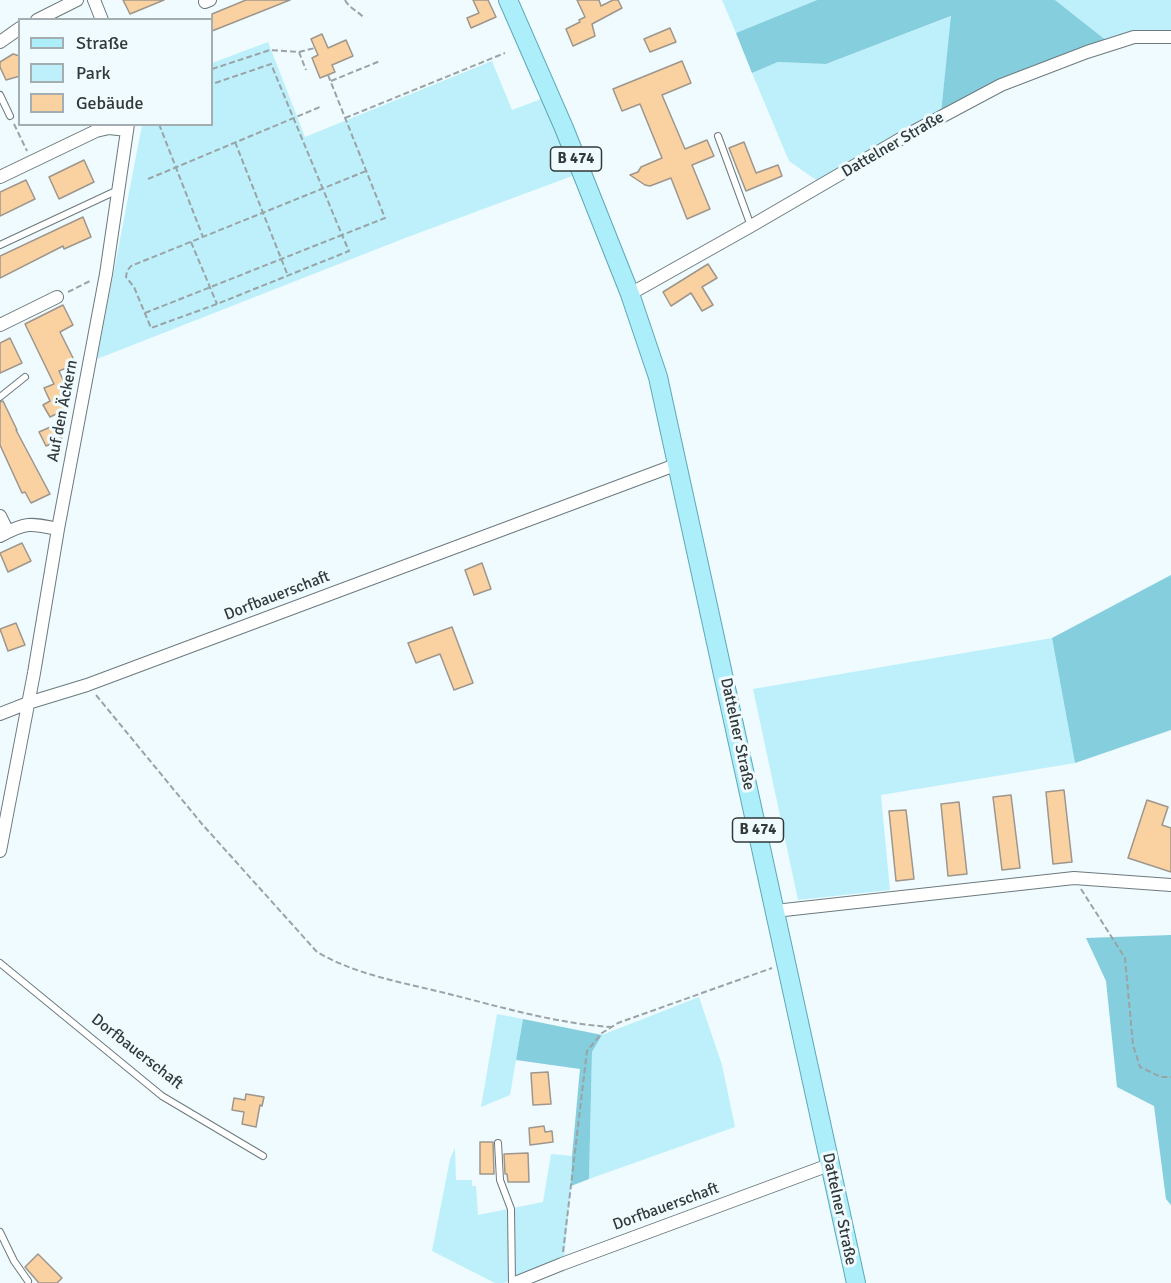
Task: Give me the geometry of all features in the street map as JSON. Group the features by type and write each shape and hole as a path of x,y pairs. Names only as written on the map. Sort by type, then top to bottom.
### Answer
{"main road":[{"name":"Dattelner Straße","path":"508,0 547,87 630,294 655,364 856,1283"}],"street":[{"path":"41,18 77,0"},
{"path":"94,0 101,18"},
{"path":"0,42 18,29"},
{"name":"Dattelner Straße","path":"630,294 909,134 1001,85 1087,51 1134,36 1171,37"},
{"path":"0,177 96,131 128,127"},
{"name":"Auf den Äckern","path":"28,703 106,274 128,127"},
{"path":"0,325 57,297"},
{"name":"Dorfbauerschaft","path":"0,714 87,685 678,464"},
{"path":"0,516 4,534 19,526 33,523 58,529"},
{"path":"0,851 28,703"},
{"path":"775,910 1074,878 1171,885"},
{"name":"Dorfbauerschaft","path":"513,1283 829,1165"}],"lane":[{"path":"0,95 10,116"},
{"path":"717,135 751,226"},
{"path":"0,245 118,190"},
{"path":"0,397 25,377"},
{"name":"Dorfbauerschaft","path":"0,963 162,1096 263,1156"},
{"path":"498,1143 500,1180 511,1209 513,1283"},
{"path":"0,1233 14,1261 28,1281"}],"path":[{"path":"345,0 364,18"},
{"path":"213,69 270,50 299,52 315,48"},
{"path":"299,52 306,70"},
{"path":"345,118 505,54"},
{"path":"331,81 380,61"},
{"path":"213,84 271,64 322,189 349,251 151,328 134,287 126,277 131,266 191,242 262,213 322,189 366,171"},
{"path":"145,313 385,218 328,75"},
{"path":"148,179 321,107"},
{"path":"10,116 32,162"},
{"path":"160,126 203,237"},
{"path":"235,142 288,276"},
{"path":"191,242 217,304"},
{"path":"57,297 106,274"},
{"path":"87,685 202,824 317,952 332,961 390,980 491,1005 579,1023 612,1027"},
{"path":"1074,878 1125,957 1133,1046 1140,1067 1161,1077 1171,1077"},
{"path":"562,1264 587,1051 597,1038 612,1027 787,963"}],"green space":[{"path":"722,0 817,0 736,33"},
{"path":"1055,0 1171,0 1171,33 1107,41"},
{"path":"952,16 941,113 819,182 789,161 752,73 778,62 826,64"},
{"path":"268,42 305,137 492,61 512,110 544,98 575,175 405,238 97,359 142,126 213,126 213,63"},
{"path":"1052,638 1075,763 881,795 890,890 798,900 753,689"},
{"path":"699,997 722,1065 735,1127 589,1179 592,1052 602,1035"},
{"path":"497,1014 523,1019 510,1095 481,1107"},
{"path":"455,1148 456,1180 472,1180 472,1186 476,1186 478,1215 543,1202 551,1154 572,1156 564,1259 504,1283 495,1283 432,1251 450,1159"}],"shaded area":[{"path":"817,0 1055,0 1107,41 941,113 951,16 826,64 778,62 752,73 736,33"},
{"path":"1171,575 1171,730 1075,763 1052,638"},
{"path":"1171,935 1171,1205 1166,1199 1154,1106 1117,1087 1106,981 1086,938"},
{"path":"523,1019 602,1035 592,1052 589,1179 571,1186 580,1069 516,1060"}],"building":[{"path":"123,0 164,0 130,14"},
{"path":"246,0 290,0 213,31 212,14"},
{"path":"473,0 488,0 496,17 471,28 467,18 479,13"},
{"path":"577,0 599,0 601,6 618,0 622,8 592,24 595,36 573,46 566,29 585,17"},
{"path":"670,28 676,42 650,52 644,39"},
{"path":"322,34 328,48 346,40 353,56 332,65 335,72 320,78 312,58 318,55 311,39"},
{"path":"13,54 18,55 18,77 6,80 0,62"},
{"path":"682,61 691,83 662,95 685,149 707,140 714,156 692,165 710,209 687,219 671,178 650,186 630,175 638,172 641,167 662,158 640,104 622,111 613,89"},
{"path":"744,142 756,173 778,165 782,176 746,191 729,148"},
{"path":"84,160 94,182 59,199 49,177"},
{"path":"26,180 35,199 0,216 0,192"},
{"path":"83,217 91,237 64,249 63,246 0,278 0,256"},
{"path":"708,264 717,278 702,287 713,305 702,311 691,293 671,306 663,292"},
{"path":"63,305 73,325 60,332 76,364 59,371 69,393 63,395 69,408 50,417 43,405 50,401 44,388 54,384 25,324"},
{"path":"10,338 22,363 0,373 0,343"},
{"path":"3,401 50,494 31,503 25,492 22,493 0,445 0,402"},
{"path":"55,425 62,439 46,446 39,432"},
{"path":"22,543 31,561 8,572 0,553"},
{"path":"482,563 491,589 474,595 465,570"},
{"path":"16,623 25,645 8,651 0,629"},
{"path":"452,627 473,683 454,690 440,654 416,663 408,643"},
{"path":"1064,790 1072,862 1053,864 1046,792"},
{"path":"1011,795 1020,868 1002,870 993,797"},
{"path":"1147,800 1168,807 1162,825 1171,828 1171,872 1128,858"},
{"path":"959,802 967,874 948,876 941,804"},
{"path":"906,810 914,879 896,881 889,811"},
{"path":"548,1072 551,1104 533,1105 531,1073"},
{"path":"246,1094 264,1097 262,1106 260,1105 256,1127 242,1124 244,1112 232,1110 234,1098 245,1100"},
{"path":"544,1126 545,1132 552,1131 553,1142 530,1145 529,1128"},
{"path":"480,1142 493,1142 494,1174 480,1174"},
{"path":"528,1153 529,1182 508,1182 507,1174 505,1174 504,1154"},
{"path":"38,1254 62,1278 57,1283 39,1283 25,1267"}]}
